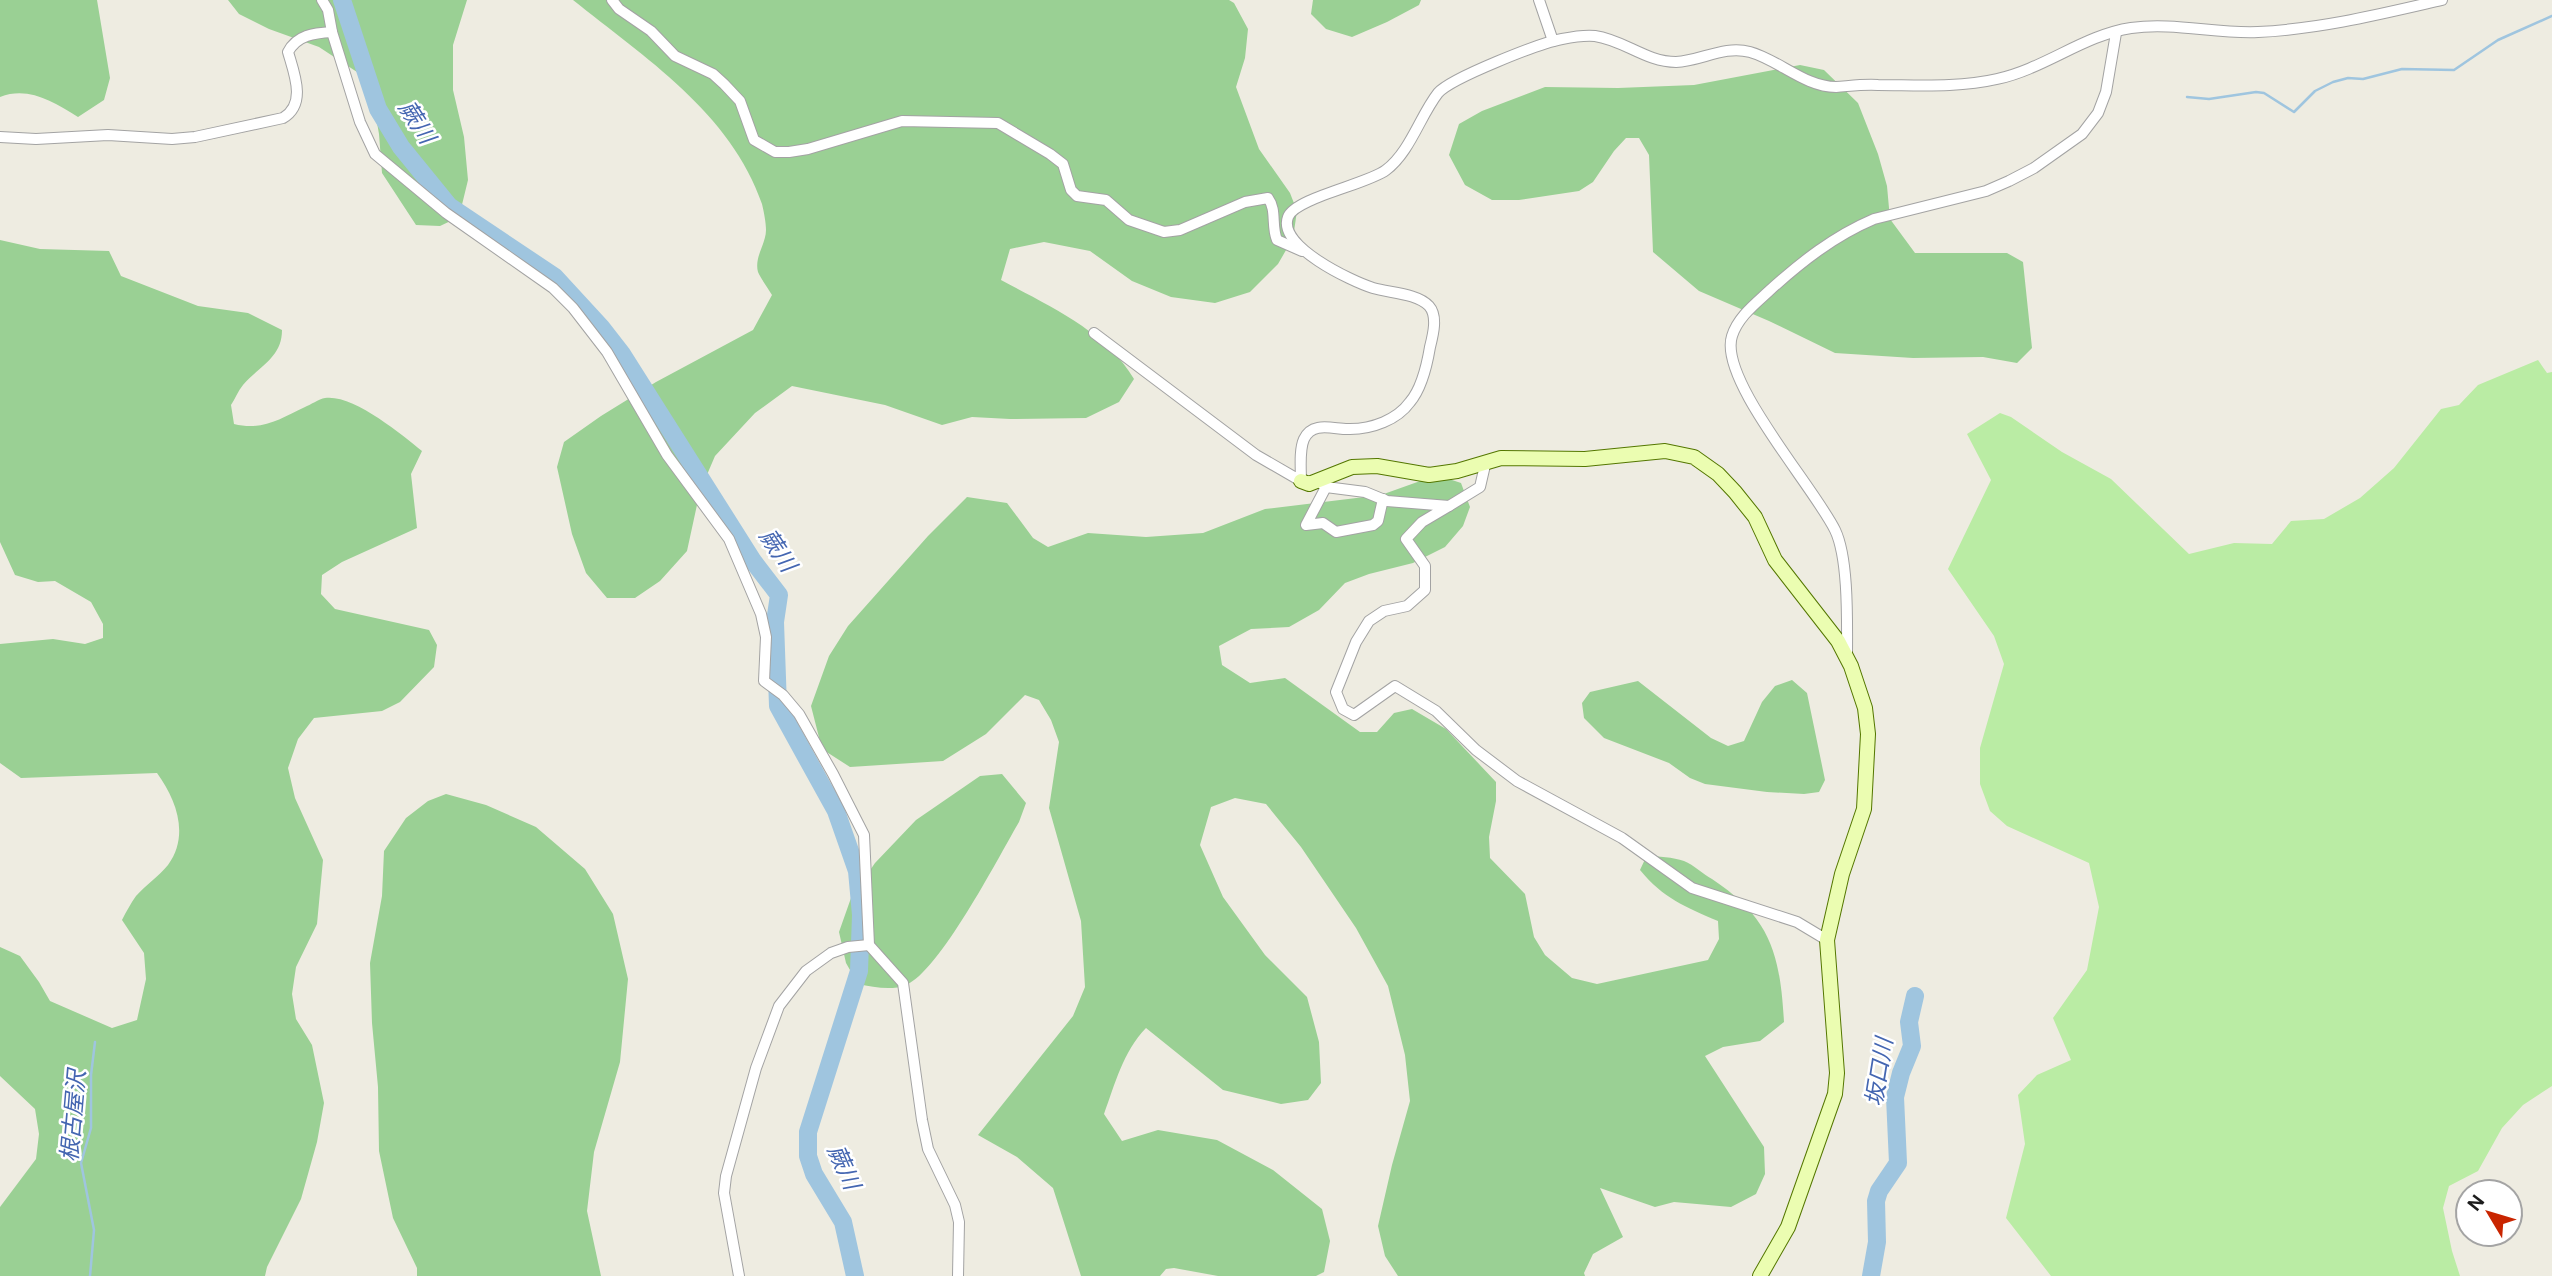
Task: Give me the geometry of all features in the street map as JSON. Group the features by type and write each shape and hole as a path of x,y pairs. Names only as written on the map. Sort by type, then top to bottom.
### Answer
{"street":[{"path":"321,0 328,10 332,32 360,122 375,154 446,213 553,288 573,308 607,352 667,455 729,539 761,614 766,637 764,681 783,695 799,714 864,835 869,945 903,984 928,1149 955,1205 959,1222 958,1276"},
{"path":"612,0 675,56 724,83 740,101 754,140 775,152 808,149 902,121 998,123 1063,164 1070,190 1077,196 1106,200 1129,220 1164,232 1180,230 1245,202 1268,198 1273,205 1274,233 1277,240 1307,253 1352,280 1419,300 1430,307 1434,317 1430,351 1411,402 1400,413 1381,423 1350,429 1316,428 1303,440 1300,481"},
{"path":"1539,0 1553,41"},
{"path":"1307,253 1287,231 1287,219 1291,211 1323,195 1387,170 1436,97 1454,80 1553,41 1593,36 1609,40 1639,55 1679,62 1725,50 1745,50 1768,58 1815,83 1830,87 1947,85 1995,80 2028,70 2091,41 2128,29 2169,27 2258,32 2313,27 2439,0"},
{"path":"0,137 36,139 108,135 172,139 195,137 283,118 291,113 297,97 288,52 290,47 301,38 315,33 332,32"},
{"path":"1847,657 1847,604 1836,532 1746,393 1731,360 1731,337 1742,316 1802,261 1858,226 1874,219 1986,191 2034,168 2082,134 2098,113 2106,93 2116,33"},
{"path":"1094,333 1256,455 1300,481 1365,492 1383,499 1449,506"},
{"path":"1383,499 1378,521 1373,525 1336,531 1323,523 1306,525 1322,484 1352,467 1377,466 1429,475 1457,471 1501,458 1585,459 1665,451 1694,457 1718,474 1747,506 1775,560 1838,641 1847,657 1865,708 1868,734 1864,809 1842,874 1827,940 1837,1073 1835,1094 1788,1227 1760,1276"},
{"path":"1486,461 1480,487 1422,522 1406,539 1425,566 1425,590 1407,606 1384,611 1369,621 1356,642 1336,692 1343,709 1354,715 1395,686 1436,711 1476,750 1517,781 1622,838 1692,888 1797,922 1827,940"},
{"path":"739,1276 724,1193 726,1176 756,1068 779,1006 806,971 831,953 848,947 869,945"}],"green space":[{"path":"0,0 97,0 110,78 104,100 78,117 41,97 21,93 0,97"},
{"path":"228,0 467,0 453,45 453,90 464,137 468,180 459,217 440,226 416,225 382,173 372,94 357,72 319,47 269,29 239,14"},
{"path":"573,0 1229,0 1234,3 1248,29 1245,58 1236,87 1259,149 1290,193 1297,211 1293,238 1278,264 1250,292 1215,303 1171,297 1132,281 1090,251 1044,242 1010,249 1001,280 1075,321 1092,333 1122,362 1134,379 1119,402 1086,418 972,417 942,425 885,405 792,386 755,413 715,456 700,491 687,551 660,581 635,598 607,598 586,573 572,534 557,467 564,442 656,382 753,330 772,295 759,275 757,266 766,230 762,204 748,171 729,142 707,114 682,89"},
{"path":"1313,0 1421,0 1419,5 1352,37 1326,29 1311,14"},
{"path":"1800,65 1824,70 1858,103 1887,186 1890,219 1915,253 2007,253 2023,262 2032,348 2017,363 1983,357 1913,358 1835,353 1699,291 1653,252 1649,155 1639,138 1626,138 1593,182 1579,191 1519,200 1492,200 1465,185 1449,155 1459,124 1482,111 1545,87 1694,85"},
{"path":"0,240 40,249 109,251 121,276 198,306 248,313 282,330 274,355 249,378 231,405 234,424 262,425 325,398 336,398 376,417 422,451 411,474 417,528 342,562 322,575 321,594 335,609 429,630 437,645 434,667 400,702 382,711 314,718 298,739 288,768 295,798 323,860 317,924 296,967 292,994 296,1019 312,1045 324,1103 317,1142 301,1199 265,1276 0,1276 0,1207 36,1159 39,1134 35,1109 0,1076 0,947 20,956 50,1001 112,1028 137,1020 146,979 144,953 122,920 136,896 161,873 175,854 179,830 175,806 157,773 21,778 0,763 0,644 53,639 85,644 103,638 103,624 91,602 55,581 38,582 15,575 0,542"},
{"path":"2538,360 2547,373 2552,372 2552,1086 2523,1105 2502,1128 2478,1171 2464,1178 2454,1178 2454,1183 2449,1186 2443,1208 2460,1276 2051,1276 2006,1218 2025,1144 2018,1095 2037,1075 2071,1060 2053,1018 2087,970 2099,907 2089,863 2007,826 1990,811 1980,784 1980,748 2004,664 1994,636 1948,569 1991,480 1967,434 2000,413 2011,417 2062,452 2111,479 2189,554 2234,543 2272,544 2291,521 2324,519 2360,498 2394,468 2441,409 2459,405 2478,385"},
{"path":"1437,475 1461,483 1470,507 1463,526 1445,547 1413,563 1345,583 1319,610 1289,627 1251,629 1219,646 1222,665 1250,683 1285,678 1360,732 1377,732 1394,713 1412,709 1446,729 1496,782 1496,801 1489,837 1490,858 1525,894 1534,937 1545,955 1572,978 1597,984 1708,960 1719,939 1718,921 1685,906 1657,888 1640,870 1647,855 1688,863 1748,908 1760,923 1775,957 1784,1022 1760,1041 1723,1047 1705,1056 1764,1147 1765,1174 1756,1194 1731,1207 1674,1202 1655,1207 1600,1188 1623,1237 1593,1254 1585,1276 1398,1276 1385,1256 1378,1226 1410,1101 1405,1055 1388,986 1356,928 1301,847 1266,804 1235,798 1211,807 1200,845 1223,897 1265,955 1307,997 1319,1042 1321,1083 1308,1100 1281,1104 1223,1090 1146,1028 1131,1047 1104,1114 1122,1141 1158,1130 1217,1140 1273,1170 1322,1209 1330,1241 1324,1272 1316,1276 1218,1276 1174,1268 1166,1269 1160,1276 1081,1276 1053,1188 1017,1157 978,1135 1073,1016 1085,987 1081,921 1049,808 1059,742 1051,720 1039,700 1025,695 986,734 943,761 850,767 822,749 811,706 829,656 848,626 928,536 967,497 1007,503 1033,538 1048,547 1088,533 1146,537 1203,533 1265,509 1381,495"},
{"path":"1792,680 1807,693 1825,780 1819,792 1767,792 1705,784 1690,778 1669,763 1604,738 1584,718 1582,703 1590,692 1638,681 1711,738 1728,746 1744,741 1762,702 1775,686"},
{"path":"1002,774 1026,803 1019,822 951,936 920,975 906,985 888,988 858,984 846,963 839,932 851,898 875,863 916,820 980,776"},
{"path":"446,794 486,805 536,827 585,869 613,914 628,979 620,1062 594,1152 587,1211 601,1276 417,1276 417,1268 393,1218 379,1151 370,963 382,896 384,851 406,818 428,801"}],"waterway":[{"name":"蕨川","path":"342,0 378,109 401,147 449,206 555,277 601,327 622,354 753,561 779,595 775,622 778,706 836,811 857,871 861,915 859,971 808,1132 808,1156 814,1174 843,1222 855,1276"},
{"path":"2187,97 2209,99 2264,93 2294,112 2315,91 2348,78 2363,79 2402,69 2454,70 2498,40 2552,16"},
{"name":"坂口川","path":"1871,1276 1877,1242 1876,1201 1879,1191 1898,1163 1895,1097 1912,1046 1909,1022 1915,996"},
{"name":"根古屋沢","path":"90,1276 94,1230 81,1163 91,1128 91,1075 95,1042"}]}
